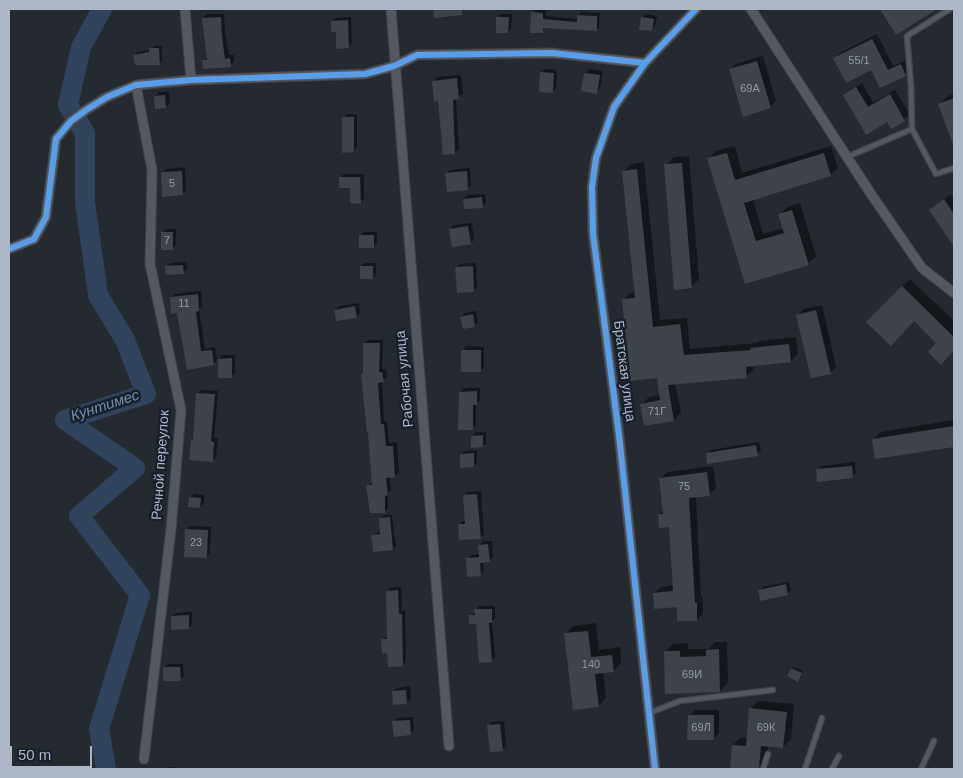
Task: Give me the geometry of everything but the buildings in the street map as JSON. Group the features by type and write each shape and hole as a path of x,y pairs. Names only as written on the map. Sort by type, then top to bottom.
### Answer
{"street":[{"path":"184,9 191,80"},
{"name":"Рабочая улица","path":"390,9 449,746"},
{"name":"Братская улица","path":"655,769 619,435 594,234 592,187 596,158 614,107 645,63 696,9"},
{"path":"751,9 922,268 954,294"},
{"path":"9,249 34,239 46,217 56,139 71,121 86,110 107,97 136,85 191,80 365,74 394,66 417,55 552,53 645,63"},
{"name":"Речной переулок","path":"136,85 152,170 150,264 181,410 171,529 144,759"}],"lane":[{"path":"950,9 907,36 912,129 936,174 954,168"},
{"path":"847,157 912,129"},
{"path":"649,713 680,701 773,690"},
{"path":"805,769 822,718"},
{"path":"921,769 934,741"},
{"path":"763,769 768,754"},
{"path":"832,769 839,756"}],"waterway":[{"name":"Кунтимес","path":"102,9 81,47 68,105 85,133 85,202 98,295 125,340 146,394 65,420 135,468 79,516 140,595 99,729 106,769"}],"cycle path":[{"path":"655,769 619,435 593,234 592,187 596,158 614,107 645,63 696,9"},
{"path":"9,249 34,239 46,217 56,139 71,121 86,110 107,97 136,85 191,80 365,74 394,66 417,55 552,53 645,63"}]}
